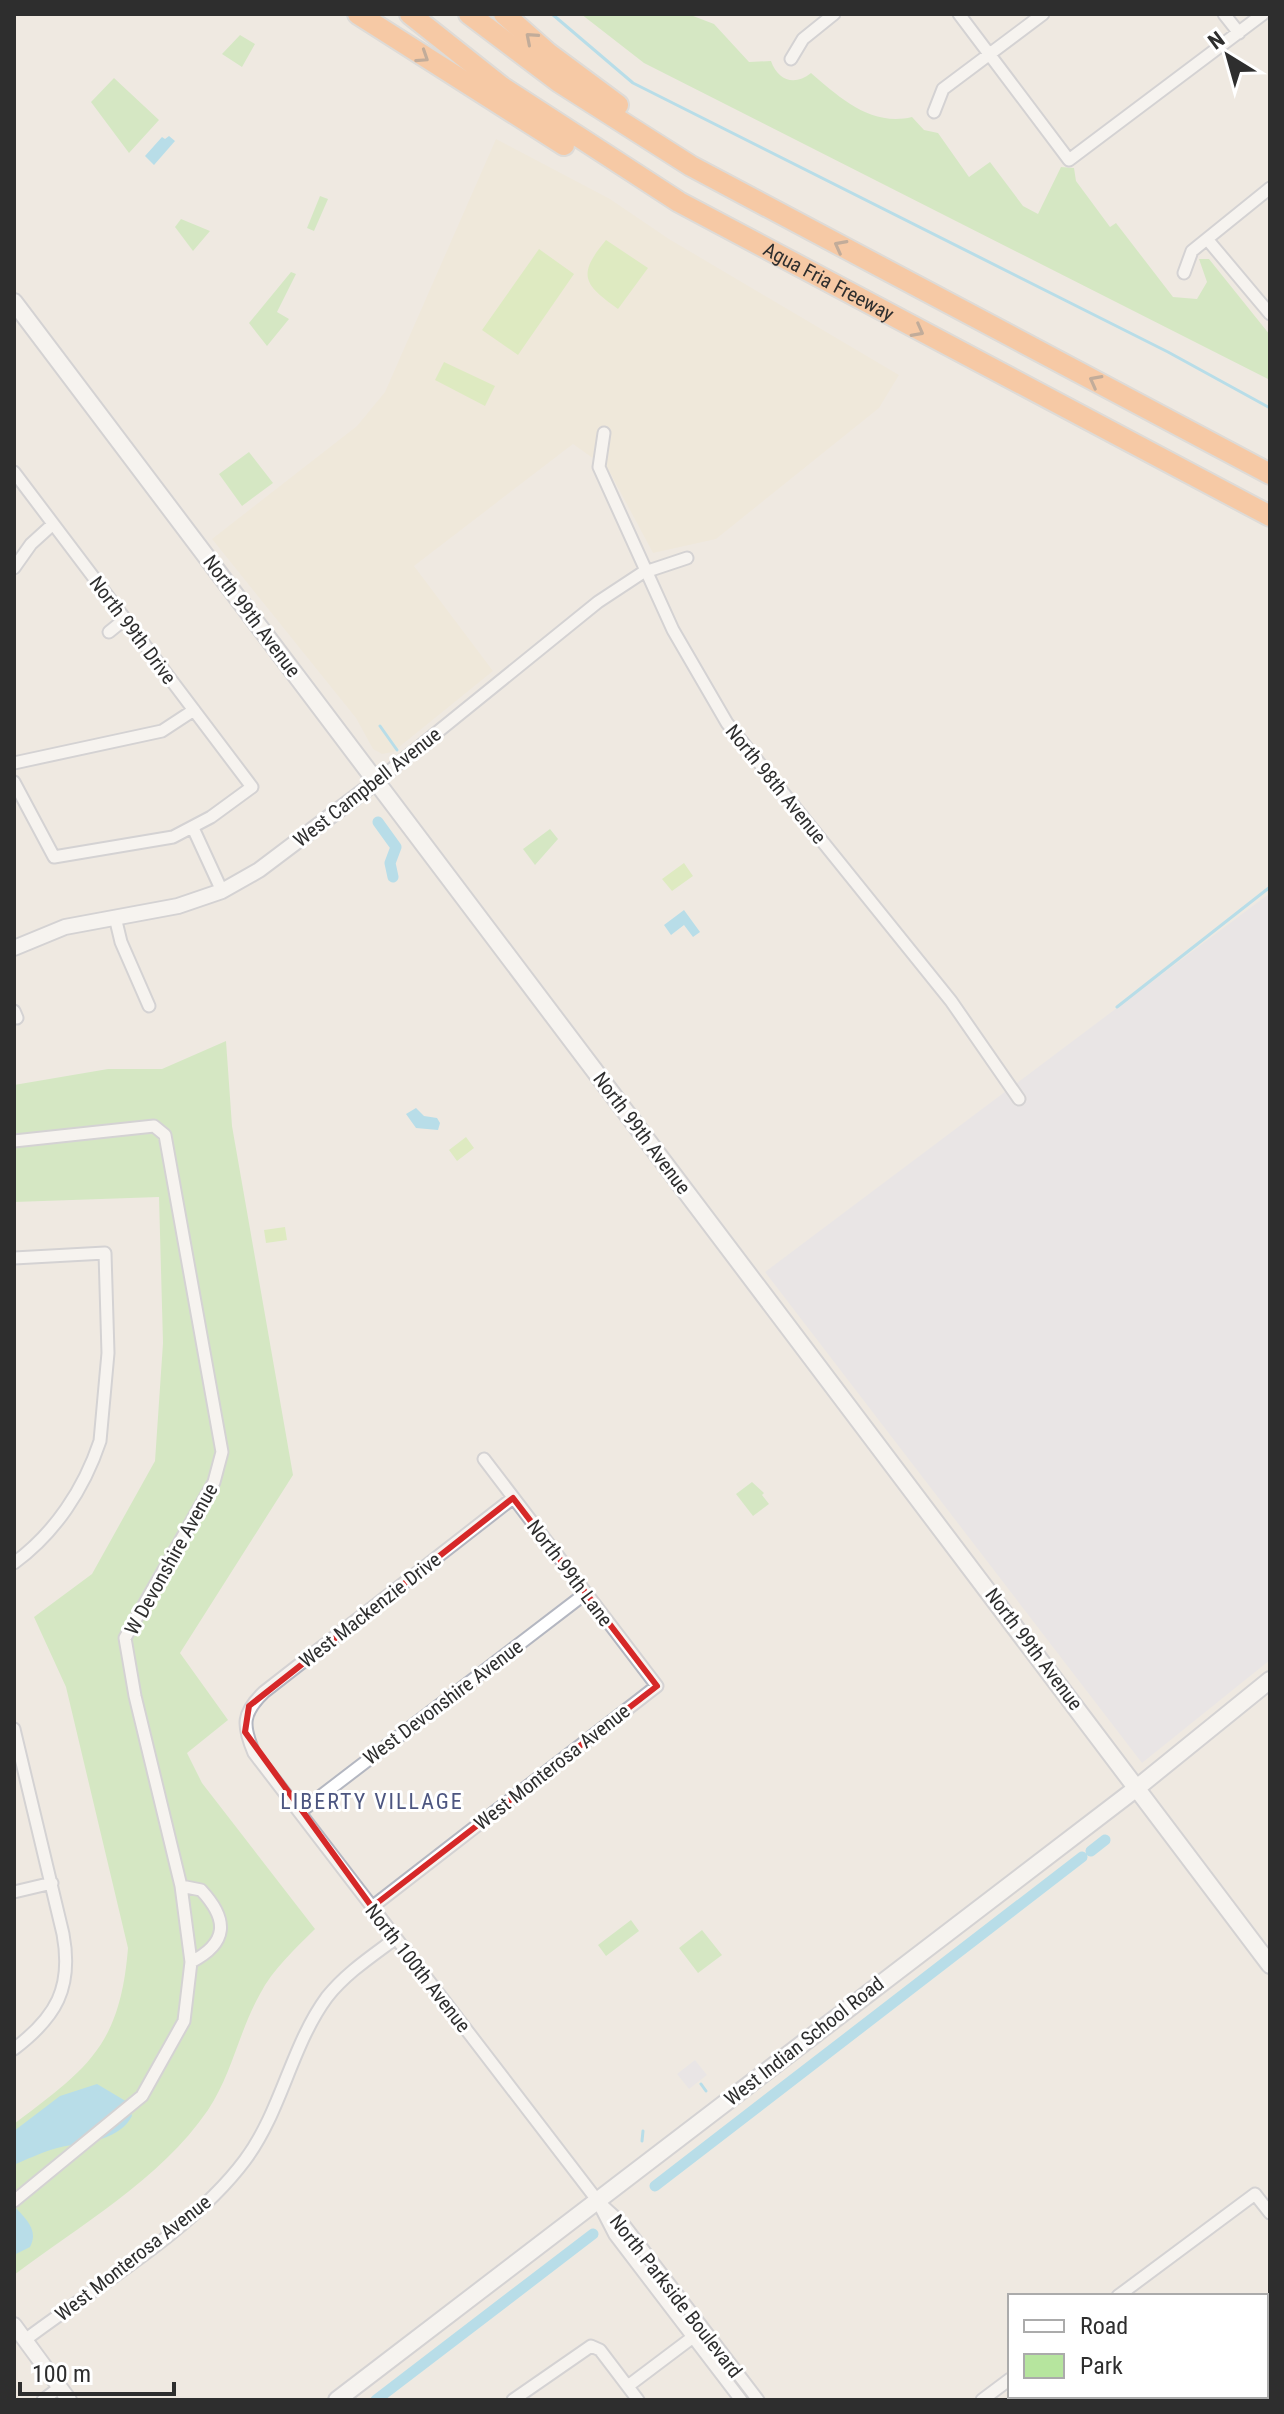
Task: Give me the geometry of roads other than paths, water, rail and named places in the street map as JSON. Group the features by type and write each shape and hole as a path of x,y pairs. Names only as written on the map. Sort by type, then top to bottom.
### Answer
{"highway":[{"path":"358,14 667,210 728,243 775,254"},
{"name":"Agua Fria Freeway","path":"410,14 489,78 571,135 679,202 1270,516"},
{"name":"Agua Fria Freeway","path":"469,14 559,82 660,148 1270,474"},
{"path":"504,14 597,90 763,193 802,226"},
{"path":"1164,417 1227,441 1270,463"},
{"path":"1139,449 1194,491 1270,530"}],"main road":[{"name":"North 99th Avenue","path":"15,305 1270,1965"},
{"name":"West Indian School Road","path":"337,2400 1138,1787 1270,1680"}],"street":[{"path":"959,14 1069,160 1263,14"},
{"path":"934,112 943,89 1043,14"},
{"path":"1224,14 1239,33"},
{"path":"791,59 803,39 830,15"},
{"path":"1184,273 1192,251 1270,188"},
{"path":"1207,239 1270,314"},
{"name":"North 98th Avenue","path":"604,433 599,467 673,630 727,723 951,1001 1019,1099"},
{"name":"North 99th Drive","path":"14,472 252,787 193,828"},
{"path":"14,568 31,544 53,524"},
{"name":"West Campbell Avenue","path":"14,948 65,927 178,906 222,891 259,870 377,781 598,602 646,572 687,558"},
{"path":"109,632 125,619"},
{"path":"14,763 162,731 194,710"},
{"path":"14,782 54,857 153,841 193,828 222,891"},
{"path":"115,917 121,942 149,1006"},
{"name":"W Devonshire Avenue","path":"14,1141 154,1126 165,1135 222,1452 214,1482 125,1638 181,1886 191,1962 184,2021 142,2096 14,2201"},
{"path":"14,1258 105,1253 108,1353 100,1441 54,1529 14,1563"},
{"name":"North 99th Lane","path":"484,1459 657,1686"},
{"name":"West Mackenzie Drive","path":"245,1732 249,1706 264,1692 513,1498"},
{"name":"West Devonshire Avenue","path":"300,1812 586,1593"},
{"name":"West Monterosa Avenue","path":"372,1907 657,1686"},
{"path":"14,1729 18,1763 52,1883 66,1951 66,1977 48,2020 14,2049"},
{"name":"North 100th Avenue","path":"245,1732 254,1753 597,2200"},
{"path":"14,1892 52,1883"},
{"path":"181,1886 201,1890 221,1919 220,1937 208,1953 191,1962"},
{"name":"West Monterosa Avenue","path":"25,2340 211,2199 245,2160 265,2128 311,2023 327,1998 343,1979 396,1938"},
{"path":"1121,2294 1255,2194 1270,2213"},
{"name":"North Parkside Boulevard","path":"597,2200 625,2226 758,2400"},
{"name":"North Parkside Boulevard","path":"597,2200 615,2235 741,2400"},
{"path":"14,2325 69,2400"},
{"path":"628,2386 704,2329"},
{"path":"513,2400 591,2346 600,2350 638,2400"},
{"path":"982,2400 1008,2380"},
{"path":"43,2400 60,2387"}],"water":[{"path":"169,136 175,141 154,165 145,156 162,137 165,139"},
{"path":"684,910 700,932 693,937 684,925 671,935 664,925"},
{"path":"416,1108 424,1116 437,1118 440,1123 438,1130 416,1128 406,1114"},
{"path":"97,2084 129,2103 132,2116 127,2124 104,2138 54,2149 14,2165 14,2131 60,2096"},
{"path":"14,2206 30,2225 33,2235 30,2247 14,2255"}],"waterway":[{"path":"552,14 633,83 1168,352 1270,408"},
{"path":"380,726 397,750"},
{"path":"378,822 396,847 390,863 393,877"},
{"path":"1117,1007 1270,887"},
{"path":"1091,1851 1105,1840"},
{"path":"655,2186 1082,1857"},
{"path":"701,2084 706,2091"},
{"path":"642,2141 643,2131"},
{"path":"376,2400 593,2234"}],"district":[{"name":"LIBERTY VILLAGE","path":"372,1801"}]}
